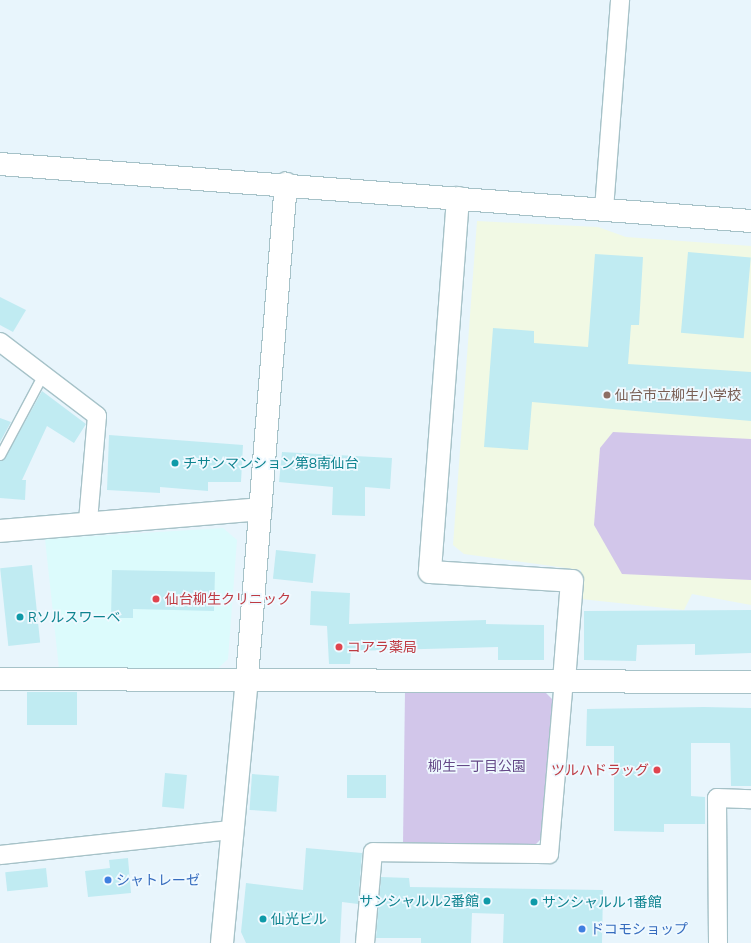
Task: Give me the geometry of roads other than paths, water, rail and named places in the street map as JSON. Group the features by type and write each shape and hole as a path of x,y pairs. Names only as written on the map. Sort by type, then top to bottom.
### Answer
{"street":[{"path":"604,209 620,0"},
{"path":"0,164 286,184 751,221"},
{"path":"222,943 230,830 247,678 286,184"},
{"path":"365,943 374,852 549,854 572,581 430,572 458,198"},
{"path":"0,342 97,416 88,522"},
{"path":"0,531 88,522 260,509"},
{"path":"0,679 247,678 751,682"},
{"path":"718,943 717,798 751,799"},
{"path":"0,855 230,830"}],"lane":[{"path":"0,455 43,374"}],"place":[{"name":"仙台市立柳生小学校","path":"607,395"},
{"name":"チサンマンション第8南仙台","path":"175,463"},
{"name":"仙台柳生クリニック","path":"156,599"},
{"name":"Rソルスワーベ","path":"20,617"},
{"name":"コアラ薬局","path":"339,647"},
{"name":"ツルハドラッグ","path":"657,770"},
{"name":"シャトレーゼ","path":"108,880"},
{"name":"サンシャルル2番館","path":"487,901"},
{"name":"サンシャルル1番館","path":"534,902"},
{"name":"仙光ビル","path":"263,919"},
{"name":"ドコモショップ","path":"582,929"}],"park label":[{"name":"柳生一丁目公園","path":"477,766"}]}
